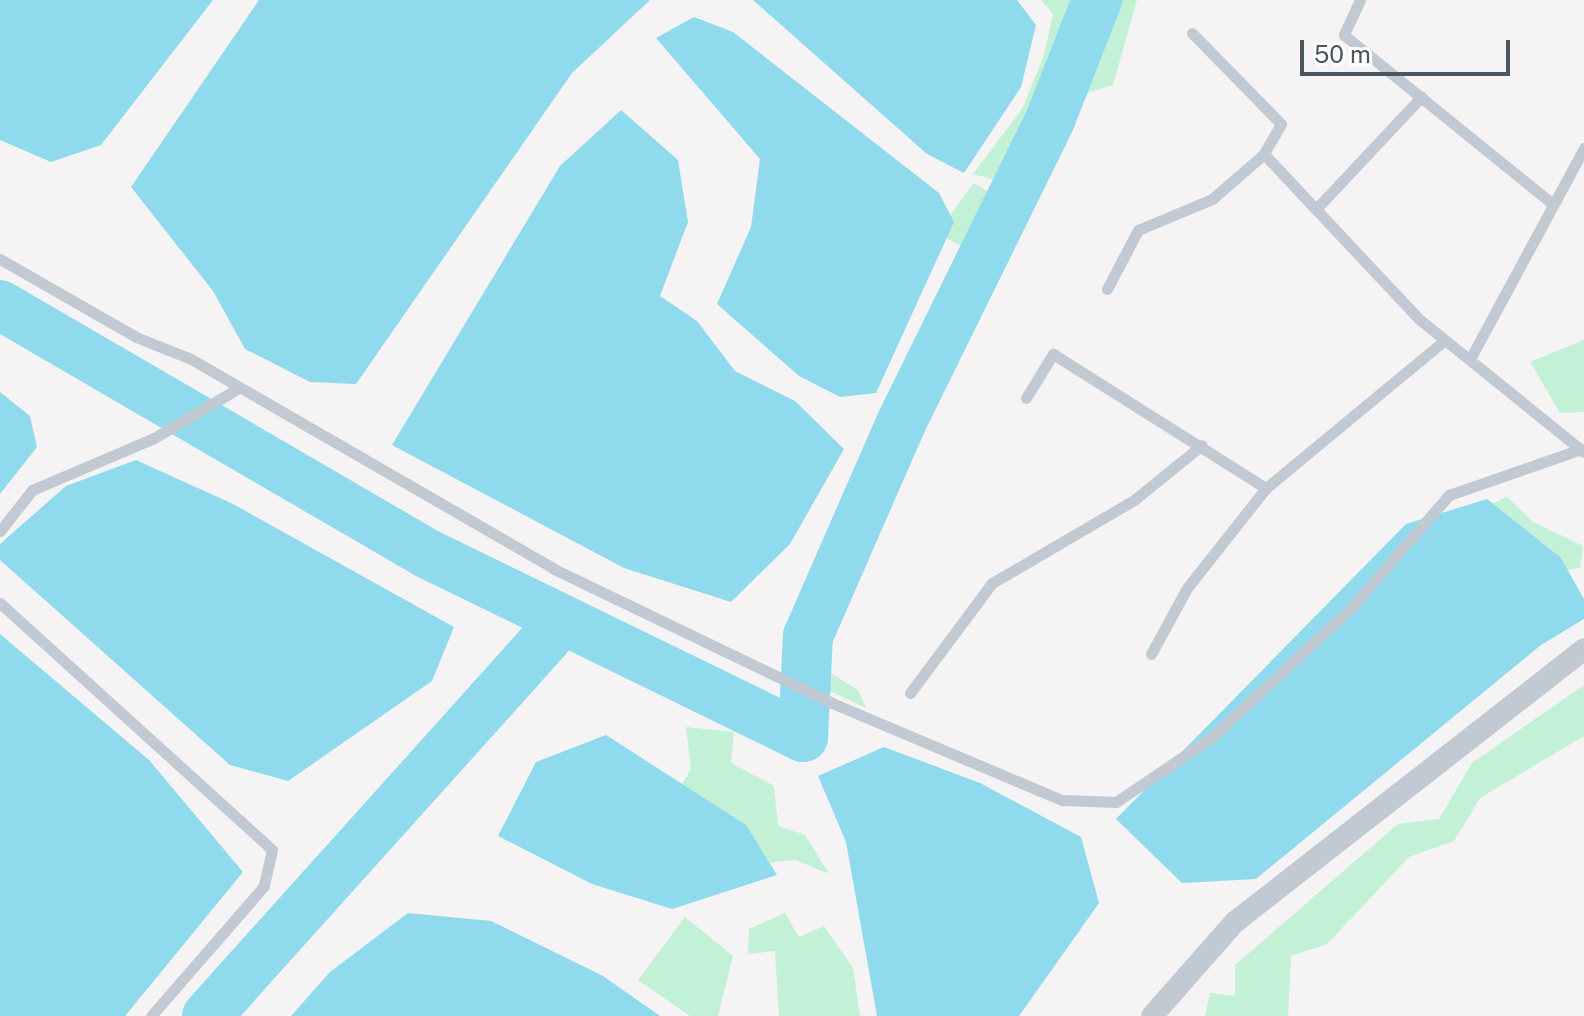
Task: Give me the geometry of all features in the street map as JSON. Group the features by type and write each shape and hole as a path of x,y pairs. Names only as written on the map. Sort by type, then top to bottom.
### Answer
{"street":[{"path":"1152,1016 1235,922 1584,649"}],"lane":[{"path":"1360,0 1344,35 1553,204"},
{"path":"1107,289 1138,230 1212,199 1264,154 1281,124 1192,33"},
{"path":"1316,209 1421,97"},
{"path":"1470,359 1584,148"},
{"path":"1264,154 1445,340 1582,451"},
{"path":"0,259 239,388 554,569 832,703 1062,800 1116,802 1212,737 1351,608 1449,495 1582,451"},
{"path":"1151,654 1187,588 1266,488 1445,340"},
{"path":"1026,398 1053,354 1266,488"},
{"path":"0,531 32,490 154,438 239,388"},
{"path":"910,693 992,583 1134,500 1202,445"},
{"path":"0,603 272,850 264,886 151,1016"}],"green space":[{"path":"1041,0 1077,0 1068,14 1076,28 1049,70 1047,154 1028,188 973,174 1022,109 1044,55 1053,14"},
{"path":"1113,0 1137,0 1113,85 1086,93 1090,54"},
{"path":"974,183 1018,211 1013,233 971,305 942,303 961,246 937,233"},
{"path":"1584,340 1584,412 1560,413 1530,362"},
{"path":"1507,497 1532,521 1583,546 1580,568 1531,574 1452,521"},
{"path":"824,669 858,690 866,708 817,685"},
{"path":"1584,685 1584,736 1480,798 1454,841 1409,857 1327,944 1291,956 1288,1016 1205,1016 1210,993 1235,996 1235,965 1398,824 1439,819 1472,763"},
{"path":"686,727 734,732 731,763 774,786 778,826 805,835 829,874 796,860 714,868 672,801 691,769"},
{"path":"785,913 799,937 824,926 853,968 860,1016 779,1016 775,951 748,954 749,929"},
{"path":"685,917 733,956 718,1016 690,1016 638,980"}],"water":[{"path":"0,0 213,0 101,145 51,162 0,140"},
{"path":"259,0 650,0 572,73 356,384 310,382 245,349 213,291 131,187"},
{"path":"753,0 1017,0 1036,25 1021,87 964,173 927,154"},
{"path":"694,17 733,32 939,193 954,222 876,393 840,397 799,376 717,304 751,227 760,159 656,38"},
{"path":"621,110 678,160 688,222 660,296 697,321 735,371 795,401 844,449 790,544 731,602 624,568 392,445 560,166"},
{"path":"0,392 30,416 37,447 0,494"},
{"path":"136,460 233,504 454,627 432,681 288,781 230,765 0,560 0,544 66,486"},
{"path":"1487,499 1561,558 1584,599 1584,619 1541,645 1256,879 1182,883 1116,819 1406,524"},
{"path":"0,634 149,760 243,872 125,1016 0,1016"},
{"path":"606,735 746,825 777,875 672,909 592,884 498,836 536,762"},
{"path":"884,747 980,783 1081,837 1099,903 1019,1016 877,1016 846,842 818,776"},
{"path":"408,913 491,921 603,976 660,1016 291,1016 330,972"}],"waterway":[{"path":"0,305 430,555 803,737 808,636 901,423 1050,120 1097,0"},
{"path":"207,1016 563,620"}]}
